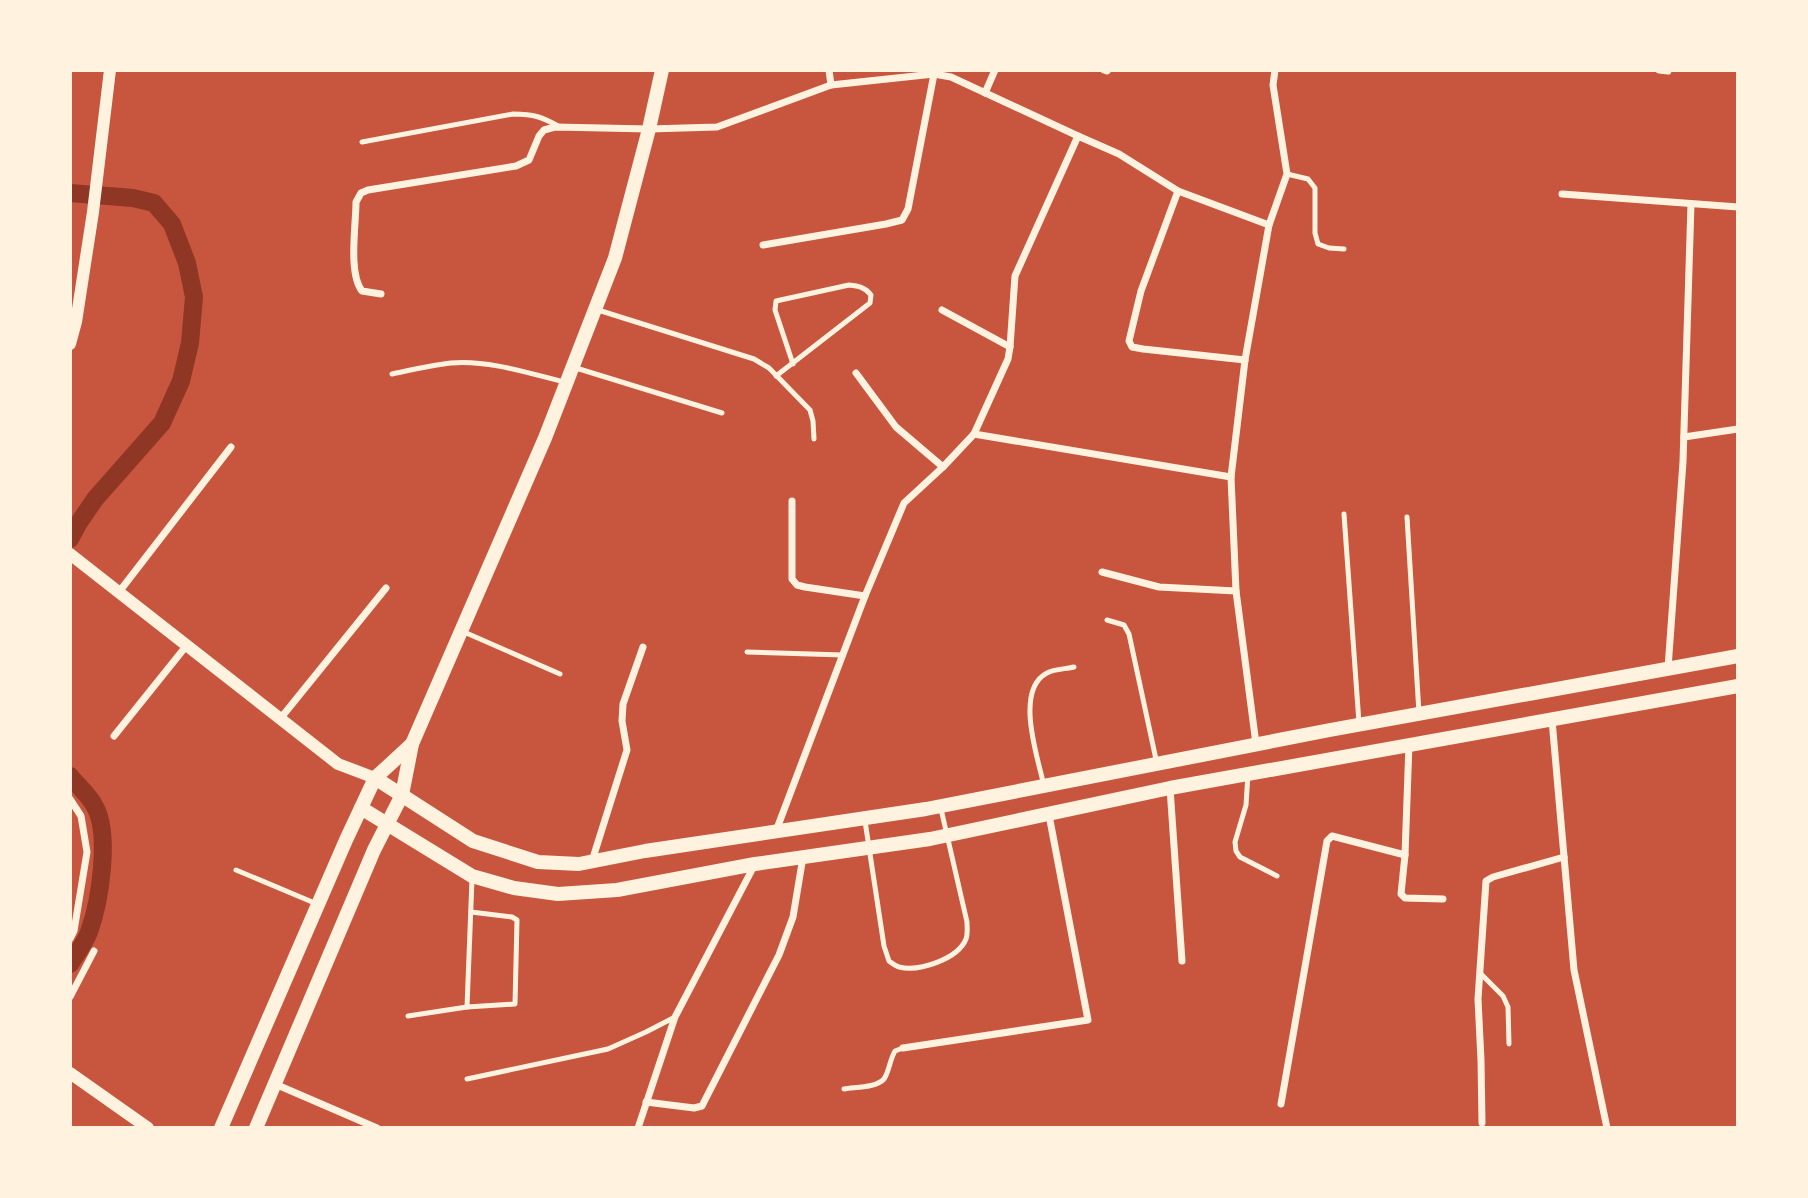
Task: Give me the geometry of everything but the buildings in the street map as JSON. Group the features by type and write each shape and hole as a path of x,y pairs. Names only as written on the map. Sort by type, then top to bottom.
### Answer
{"main road":[{"path":"256,1128 374,850 402,795 412,744 545,438 615,258 662,70"},
{"path":"375,778 473,841 538,862 579,864 645,851 941,806 1256,744 1738,656"},
{"path":"361,808 472,876 514,888 558,894 617,890 755,864 947,836 1170,788 1738,686"},
{"path":"220,1128 375,778 412,744"}],"street":[{"path":"70,344 76,322 93,212 110,70"},
{"path":"829,70 831,85"},
{"path":"985,93 995,70"},
{"path":"1256,744 1236,591 1231,477 1245,360 1269,225 1287,174 1273,85 1275,70"},
{"path":"762,245 902,220 908,209 934,74"},
{"path":"381,294 362,291 354,270 356,202 361,193 516,166 529,160 539,135 544,130 560,127 717,127 831,85 934,74 951,77 1119,154 1178,191 1269,225"},
{"path":"776,831 865,596 904,503 943,467 974,433 1008,359 1014,276 1078,136"},
{"path":"1178,191 1141,291 1129,341 1132,347 1143,349 1245,360"},
{"path":"1562,194 1738,207"},
{"path":"1668,669 1684,437 1691,204"},
{"path":"942,310 1010,347"},
{"path":"856,373 897,426 943,467"},
{"path":"1684,437 1738,429"},
{"path":"974,433 1231,477"},
{"path":"119,592 231,447"},
{"path":"792,501 792,579 797,585 805,587 865,596"},
{"path":"72,555 338,764 375,778"},
{"path":"1102,572 1159,587 1236,591"},
{"path":"280,719 386,588"},
{"path":"114,736 187,645"},
{"path":"592,861 627,750 622,721 623,704 643,647"},
{"path":"1552,719 1574,970 1606,1128"},
{"path":"1409,744 1401,894 1405,898 1443,899"},
{"path":"1170,788 1182,961"},
{"path":"70,799 82,816 87,852 74,930 70,939"},
{"path":"903,1048 1088,1020 1049,815"},
{"path":"1281,1104 1327,841 1332,836 1405,855"},
{"path":"1482,1123 1478,999 1486,881 1564,857"},
{"path":"646,1102 694,1108 702,1106 779,955 793,917 803,858"},
{"path":"638,1128 675,1017 755,864"},
{"path":"70,997 94,951"},
{"path":"70,1073 148,1128"},
{"path":"275,1084 377,1128"}],"lane":[{"path":"362,142 513,114 543,117 560,127"},
{"path":"1287,174 1308,179 1315,188 1315,233 1318,244 1344,249"},
{"path":"776,376 793,364 870,303 871,295 867,290 849,285 776,302 775,310 793,364"},
{"path":"595,309 754,359 769,368 810,410 814,439"},
{"path":"392,374 451,363 476,363 566,383"},
{"path":"573,367 722,413"},
{"path":"1344,514 1359,725"},
{"path":"1407,517 1419,714"},
{"path":"1107,620 1124,625 1129,634 1157,764"},
{"path":"461,631 560,674"},
{"path":"747,652 843,655"},
{"path":"1044,786 1032,736 1032,697 1036,683 1048,673 1074,667"},
{"path":"1248,774 1246,805 1236,851 1240,857 1277,876"},
{"path":"864,818 884,946 889,961 899,967 936,964 956,953 967,938 967,922 941,806"},
{"path":"236,870 318,905"},
{"path":"467,1007 472,876"},
{"path":"408,1016 467,1007 515,1004 517,920 512,916 471,912"},
{"path":"1480,973 1503,996 1508,1007 1509,1044"},
{"path":"467,1079 608,1049 675,1017"},
{"path":"844,1089 880,1082 885,1078 895,1051 903,1048"}],"waterway":[{"path":"70,193 133,198 154,203 172,224 187,263 194,297 190,343 181,381 162,423 95,499 70,539"},
{"path":"70,776 94,805 99,817 103,849 100,886 93,919 85,940 70,964"}]}
